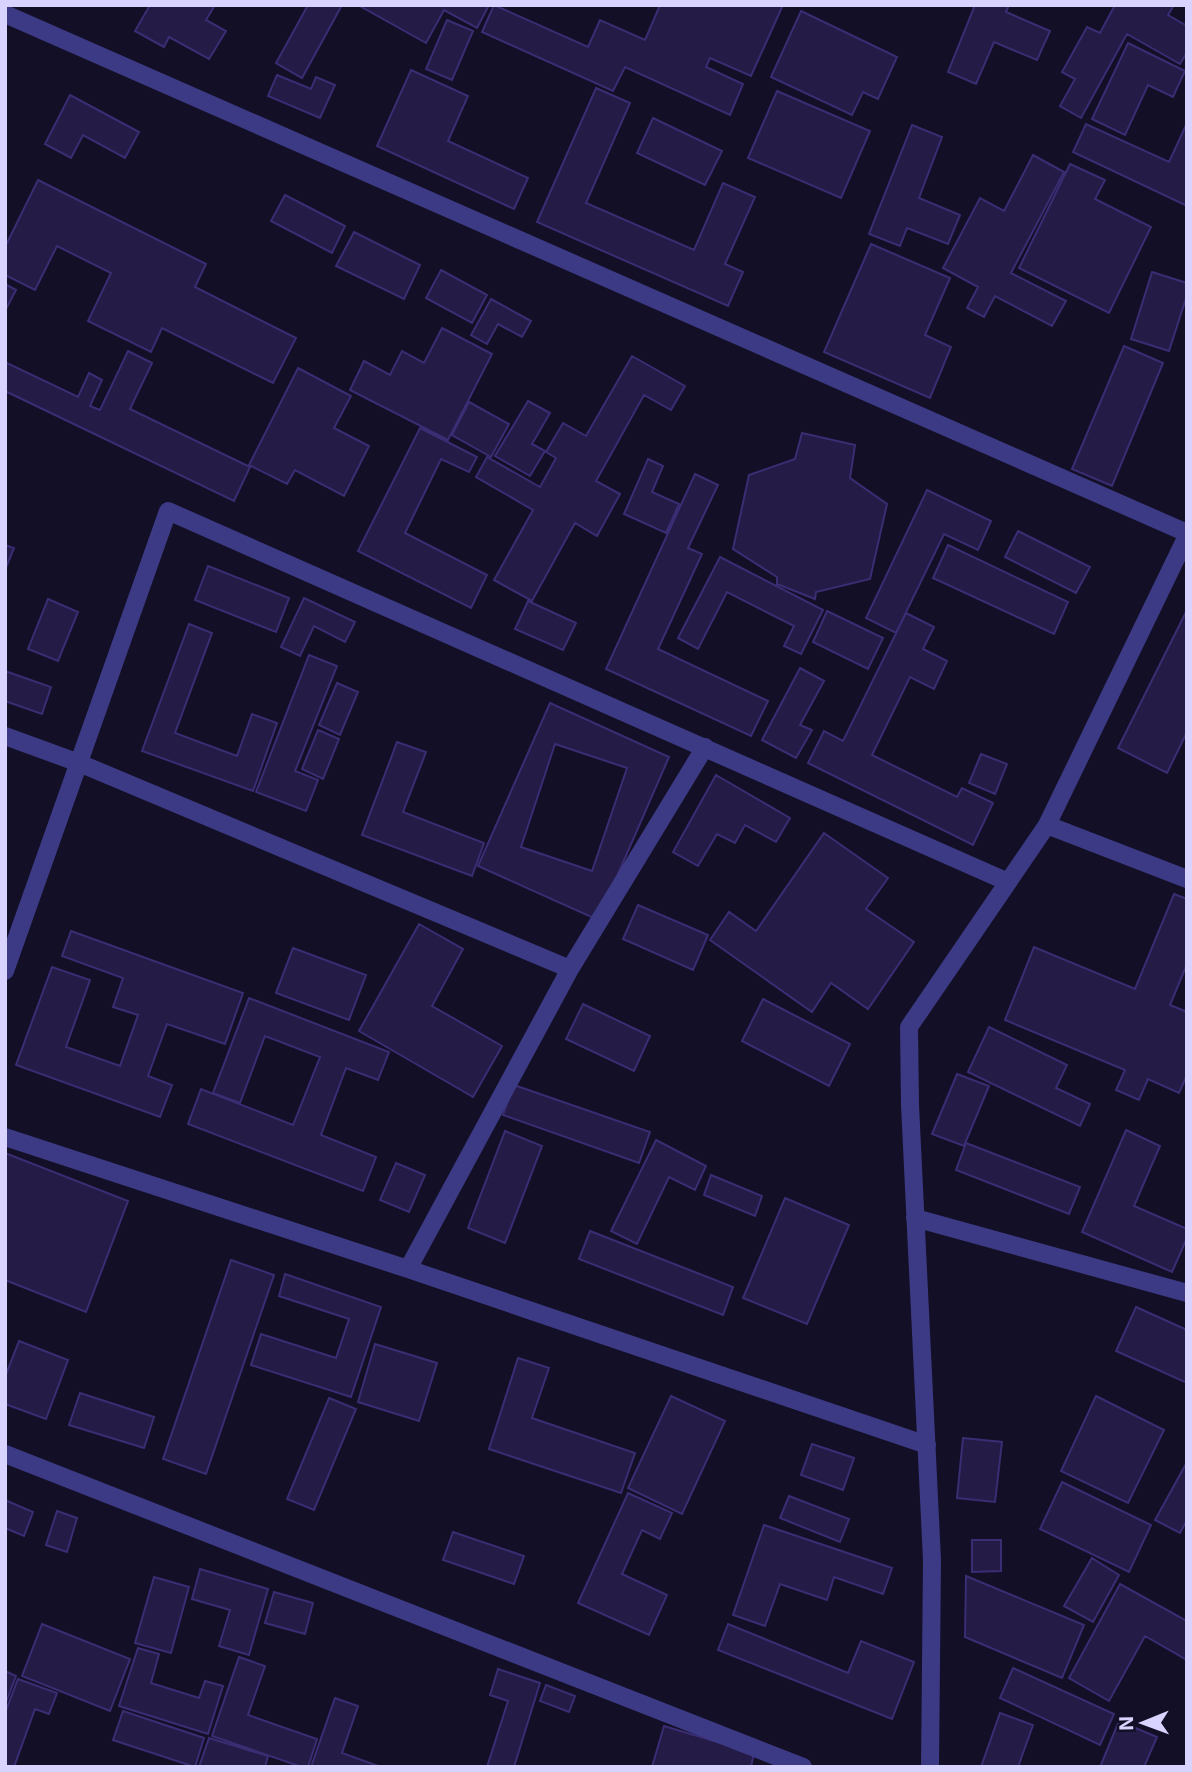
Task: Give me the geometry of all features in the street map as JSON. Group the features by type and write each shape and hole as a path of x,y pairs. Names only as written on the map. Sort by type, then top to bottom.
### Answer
{"street":[{"path":"5,14 1187,534 1047,825 909,1027 910,1105 932,1560 930,1767"},
{"path":"5,971 168,511 1008,881"},
{"path":"5,736 79,763 570,969"},
{"path":"408,1269 570,969 705,747"},
{"path":"1047,825 1187,879"},
{"path":"5,1137 408,1269 927,1445"},
{"path":"915,1218 1187,1293"},
{"path":"5,1454 803,1767"}],"building":[{"path":"150,5 215,5 206,20 226,31 209,59 169,37 164,47 135,31"},
{"path":"308,5 342,5 302,78 276,63"},
{"path":"358,5 489,5 477,28 444,10 426,43"},
{"path":"494,5 588,47 600,20 645,40 660,5 783,5 751,76 710,58 706,67 743,84 730,115 625,67 613,91 482,32"},
{"path":"975,5 1009,5 1006,12 1050,31 1037,60 994,42 976,84 948,72"},
{"path":"1115,5 1174,5 1168,15 1187,26 1187,52 1180,64 1127,34 1081,118 1060,106 1075,79 1062,72 1087,27 1100,33"},
{"path":"801,11 897,57 878,99 863,92 852,115 771,77"},
{"path":"447,20 473,31 452,80 426,69"},
{"path":"1128,43 1185,71 1173,97 1148,85 1125,135 1092,119"},
{"path":"411,70 468,96 448,141 528,178 514,209 377,146"},
{"path":"277,75 311,89 316,77 335,85 320,118 268,96"},
{"path":"596,88 630,103 586,203 694,250 723,183 755,197 725,264 743,272 728,306 537,222"},
{"path":"777,91 870,131 841,198 748,158"},
{"path":"70,95 139,132 125,158 83,135 71,158 45,144"},
{"path":"653,118 722,151 705,185 637,153"},
{"path":"1187,123 1187,206 1073,152 1086,124 1169,162"},
{"path":"912,125 942,137 919,198 960,215 948,244 907,228 900,246 869,234"},
{"path":"1033,155 1064,172 1011,273 1066,301 1052,326 995,296 984,317 967,308 978,287 943,268 980,198 1004,211"},
{"path":"1070,164 1105,180 1095,199 1151,227 1109,313 1019,268"},
{"path":"38,180 206,264 195,287 296,338 273,383 162,328 151,352 88,321 111,273 57,246 35,290 5,275 5,247"},
{"path":"285,195 345,226 332,253 271,221"},
{"path":"354,232 420,265 404,299 336,266"},
{"path":"871,244 950,278 925,335 951,347 930,398 824,352"},
{"path":"441,270 487,295 472,323 426,298"},
{"path":"1152,272 1187,283 1187,295 1169,351 1131,339"},
{"path":"5,284 16,290 5,311"},
{"path":"491,299 531,321 522,337 498,324 487,344 471,335"},
{"path":"442,328 492,354 448,440 350,390 364,361 390,375 402,351 424,363"},
{"path":"1124,346 1163,363 1112,486 1072,469"},
{"path":"128,351 152,363 130,409 250,467 234,501 5,391 5,362 78,397 89,373 102,380 90,406 100,410"},
{"path":"632,356 685,386 671,410 644,395 596,481 620,494 597,536 575,523 532,601 494,580 533,510 476,477 487,457 540,487 556,458 546,452 563,423 586,436"},
{"path":"298,368 351,396 334,428 369,446 344,496 295,470 287,484 249,465"},
{"path":"528,401 550,413 532,444 545,451 530,476 495,456"},
{"path":"469,402 509,424 491,457 452,435"},
{"path":"420,428 477,457 469,472 441,459 405,533 487,575 471,608 358,551"},
{"path":"802,433 855,445 850,478 887,504 870,579 816,592 815,599 777,584 777,577 733,549 749,475 795,459"},
{"path":"648,459 663,466 652,492 679,504 666,533 624,514"},
{"path":"695,474 718,485 688,548 702,554 658,649 768,701 751,736 606,669"},
{"path":"927,490 991,521 978,550 944,534 896,633 866,618"},
{"path":"1018,531 1090,567 1076,593 1005,557"},
{"path":"5,545 14,548 5,570"},
{"path":"948,545 1068,602 1054,634 933,578"},
{"path":"720,557 823,610 801,654 784,646 794,626 727,592 698,649 678,638"},
{"path":"208,566 289,598 276,632 195,600"},
{"path":"304,598 355,622 345,642 314,626 300,656 281,647"},
{"path":"48,599 78,612 58,661 28,649"},
{"path":"528,601 576,623 563,650 515,629"},
{"path":"1187,610 1187,732 1167,773 1118,748"},
{"path":"827,611 883,638 868,669 813,642"},
{"path":"906,613 934,627 923,649 947,661 934,689 910,677 872,755 957,797 962,788 993,803 973,845 808,763 824,731 843,741"},
{"path":"189,624 212,633 175,733 237,756 252,714 277,723 253,791 142,751"},
{"path":"309,655 337,666 295,771 318,780 306,811 256,792"},
{"path":"800,668 824,681 800,725 812,730 796,758 762,740"},
{"path":"5,671 51,687 42,714 5,701"},
{"path":"337,683 358,692 340,735 319,725"},
{"path":"550,703 669,757 598,920 478,866","holes":["555,744 627,768 592,871 521,847"]},
{"path":"318,730 339,739 323,779 302,769"},
{"path":"397,742 426,752 403,812 484,843 472,876 362,835"},
{"path":"981,754 1007,764 995,794 969,783"},
{"path":"716,775 790,818 776,842 745,825 735,843 717,834 698,866 673,852"},
{"path":"824,833 888,878 866,909 914,942 868,1009 831,983 812,1012 710,940 729,912 756,931"},
{"path":"1174,894 1187,899 1187,964 1170,1005 1187,1012 1187,1075 1179,1093 1148,1079 1139,1100 1116,1090 1125,1070 1005,1020 1034,947 1135,989"},
{"path":"638,905 708,935 693,970 623,939"},
{"path":"419,924 463,949 432,1006 502,1046 473,1097 359,1031"},
{"path":"71,931 243,993 225,1044 167,1024 148,1076 172,1085 160,1117 16,1065 52,967 90,980 66,1047 120,1066 138,1015 113,1007 123,978 62,956"},
{"path":"293,948 366,975 349,1020 276,993"},
{"path":"249,998 389,1052 378,1080 346,1068 321,1135 376,1157 363,1191 188,1124 201,1089 293,1125 320,1057 265,1036 240,1103 213,1093"},
{"path":"763,999 850,1044 829,1086 742,1041"},
{"path":"583,1004 650,1036 634,1071 566,1039"},
{"path":"989,1027 1067,1065 1056,1088 1090,1104 1080,1126 968,1072"},
{"path":"957,1074 989,1086 964,1146 932,1134"},
{"path":"514,1085 650,1132 639,1163 503,1115"},
{"path":"1126,1130 1160,1146 1134,1206 1187,1229 1187,1238 1172,1272 1082,1232"},
{"path":"505,1131 542,1146 505,1243 468,1228"},
{"path":"656,1140 706,1166 695,1190 669,1177 637,1244 611,1231"},
{"path":"966,1143 1080,1187 1069,1214 956,1170"},
{"path":"5,1153 128,1201 86,1312 5,1280"},
{"path":"396,1163 425,1175 409,1212 380,1200"},
{"path":"711,1175 762,1196 755,1216 704,1195"},
{"path":"785,1198 849,1225 807,1324 743,1298"},
{"path":"590,1231 733,1287 723,1315 579,1259"},
{"path":"231,1260 274,1275 206,1474 163,1459"},
{"path":"285,1274 381,1307 351,1397 251,1365 261,1334 336,1358 349,1319 279,1296"},
{"path":"1136,1307 1187,1330 1187,1383 1116,1351"},
{"path":"19,1341 68,1360 46,1419 5,1404 5,1377"},
{"path":"375,1344 437,1363 419,1421 358,1402"},
{"path":"518,1358 549,1368 532,1418 635,1453 621,1493 489,1449"},
{"path":"80,1393 154,1417 144,1448 69,1425"},
{"path":"671,1396 725,1421 682,1514 628,1488"},
{"path":"1096,1396 1164,1430 1128,1503 1061,1471"},
{"path":"329,1398 356,1409 314,1510 287,1499"},
{"path":"963,1438 1002,1442 995,1502 957,1498"},
{"path":"812,1444 854,1458 843,1490 801,1475"},
{"path":"1187,1462 1187,1520 1180,1533 1155,1520"},
{"path":"1062,1482 1151,1525 1129,1572 1040,1529"},
{"path":"628,1493 672,1513 660,1539 642,1530 622,1574 667,1595 649,1635 578,1603"},
{"path":"789,1496 849,1519 840,1542 780,1518"},
{"path":"5,1500 33,1512 24,1536 5,1528"},
{"path":"57,1511 77,1518 67,1552 46,1545"},
{"path":"764,1525 892,1568 883,1594 834,1577 827,1600 780,1584 765,1626 733,1615"},
{"path":"453,1532 524,1556 514,1584 443,1560"},
{"path":"972,1540 1001,1540 1001,1571 972,1572"},
{"path":"1092,1558 1119,1575 1093,1622 1064,1606"},
{"path":"200,1569 268,1589 249,1655 219,1646 230,1610 192,1599"},
{"path":"966,1576 1084,1625 1062,1678 965,1637"},
{"path":"154,1577 189,1587 171,1653 135,1643"},
{"path":"1120,1584 1187,1621 1187,1660 1145,1636 1109,1701 1069,1678"},
{"path":"274,1592 313,1603 305,1634 265,1623"},
{"path":"42,1624 130,1659 110,1711 22,1676"},
{"path":"728,1624 848,1673 861,1641 914,1662 892,1719 718,1650"},
{"path":"138,1648 159,1654 151,1683 199,1698 205,1681 223,1686 208,1734 119,1706"},
{"path":"239,1657 265,1666 248,1715 317,1739 308,1767 212,1736"},
{"path":"1013,1668 1114,1714 1100,1745 1000,1698"},
{"path":"498,1669 540,1683 514,1767 487,1767 508,1701 490,1695"},
{"path":"5,1671 16,1676 5,1705"},
{"path":"18,1679 57,1693 49,1714 35,1709 14,1767 5,1767 5,1713"},
{"path":"546,1685 575,1696 569,1712 540,1701"},
{"path":"335,1698 358,1706 342,1753 381,1767 311,1767"},
{"path":"123,1711 204,1738 195,1767 113,1740"},
{"path":"1000,1713 1033,1725 1018,1767 981,1767"},
{"path":"1119,1721 1157,1737 1144,1767 1100,1767"},
{"path":"664,1726 754,1753 751,1767 652,1767"},
{"path":"209,1738 268,1756 265,1767 199,1767"}]}
